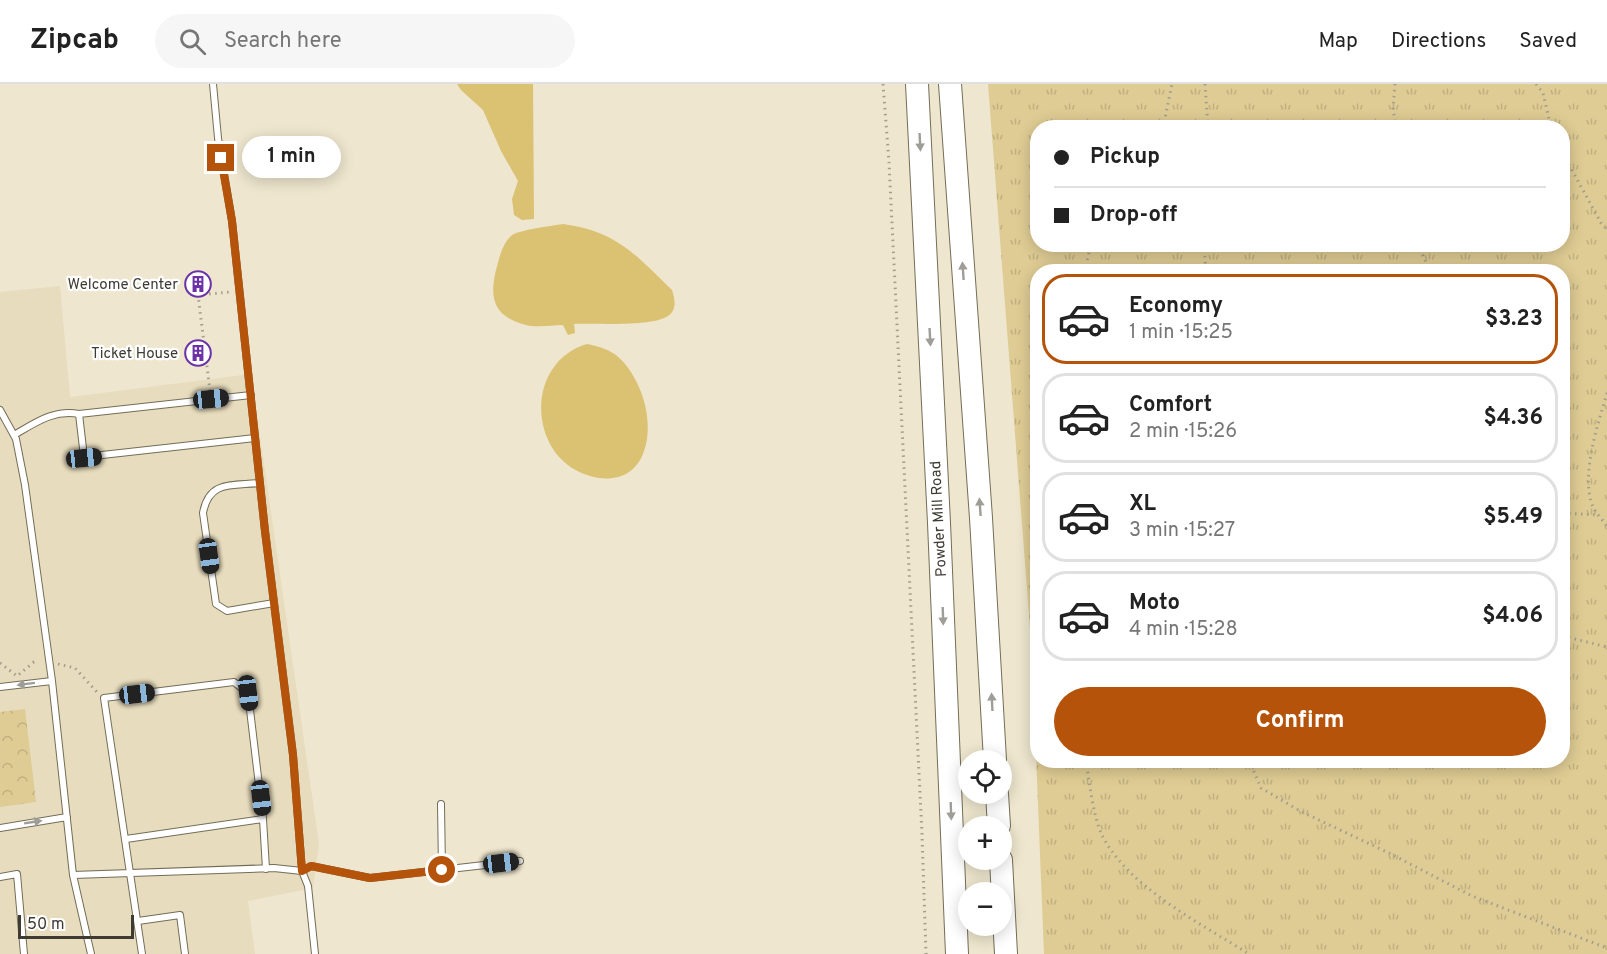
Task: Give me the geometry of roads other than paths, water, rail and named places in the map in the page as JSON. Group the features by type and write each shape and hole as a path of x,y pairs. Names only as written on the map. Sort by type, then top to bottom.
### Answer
{"highway":[{"name":"Powder Mill Road","path":"917,84 939,523 957,954"},
{"path":"950,84 981,518 994,750"},
{"path":"1002,870 1006,954"}],"lane":[{"path":"213,84 218,138 232,221 260,483 293,755 302,871 308,886 315,954"},
{"path":"14,435 49,416 68,412 79,414 250,395"},
{"path":"0,410 14,435 31,522 52,681 73,875 91,954"},
{"path":"79,414 84,458 255,438"},
{"path":"260,483 225,486 213,490 205,499 203,513 216,604 227,611 274,603"},
{"path":"0,687 52,681"},
{"path":"142,954 104,698 234,682 248,693 263,819 266,869"},
{"path":"441,804 442,870"},
{"path":"0,828 67,817"},
{"path":"126,839 263,819"},
{"path":"73,875 266,869 302,871 311,866 370,878 520,861"},
{"path":"0,876 17,874 24,954"},
{"path":"138,921 180,915 185,954"}],"place":[{"name":"Welcome Center","path":"198,284"},
{"name":"Ticket House","path":"198,353"}]}
